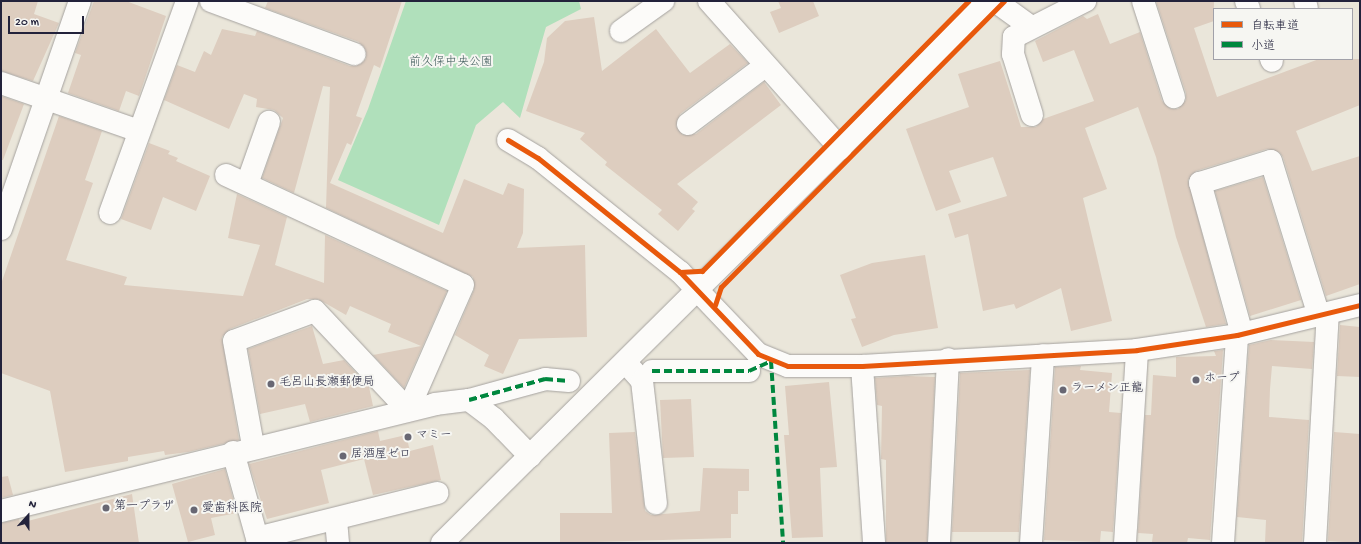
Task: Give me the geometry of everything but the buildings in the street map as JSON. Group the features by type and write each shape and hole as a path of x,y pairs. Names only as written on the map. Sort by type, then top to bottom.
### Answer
{"street":[{"path":"1,229 80,1"},
{"path":"110,213 187,1"},
{"path":"211,1 354,54"},
{"path":"621,31 663,1"},
{"path":"709,1 840,149"},
{"path":"442,543 626,363 988,1"},
{"path":"994,1 1031,27"},
{"path":"1032,115 1013,54 1014,37 1031,27 1085,1"},
{"path":"1143,1 1174,97"},
{"path":"688,124 765,66"},
{"path":"1,83 139,131"},
{"path":"247,184 270,122"},
{"path":"508,140 538,158 699,290 758,354 770,362 788,366 862,366 948,359 1137,350 1240,335 1360,305"},
{"path":"1223,543 1240,335 1200,183 1271,161 1324,315 1315,543"},
{"path":"226,175 320,217 463,285 408,410"},
{"path":"408,410 315,311 234,341 243,449 257,541 437,494"},
{"path":"1125,543 1137,350"},
{"path":"1031,543 1043,355"},
{"path":"939,543 948,359"},
{"path":"626,363 642,381 656,504"},
{"path":"862,366 874,543"},
{"path":"652,372 749,371"},
{"path":"1,511 243,449 408,410 470,400 545,379 569,381"},
{"path":"470,400 494,419 530,456"},
{"path":"336,520 338,543"}],"green space":[{"name":"前久保中央公園","path":"406,1 579,1 581,9 546,27 520,118 503,102 476,125 439,225 338,180 368,109"}],"marked path":[{"path":"652,371 749,371 771,361 783,543"},
{"path":"469,400 545,379 569,381"}],"cycle path":[{"path":"680,272 702,271 968,1"},
{"path":"715,305 721,287 1004,1"},
{"path":"508,140 538,158 680,272 758,354 788,366 862,366 1137,350 1237,335 1360,305"}],"place":[{"name":"ホープ","path":"1196,380"},
{"name":"毛呂山長瀬郵便局","path":"271,384"},
{"name":"ラーメン正龍","path":"1063,390"},
{"name":"マミー","path":"408,437"},
{"name":"居酒屋ゼロ","path":"343,456"},
{"name":"第一プラザ","path":"106,508"},
{"name":"愛歯科医院","path":"194,510"}]}
